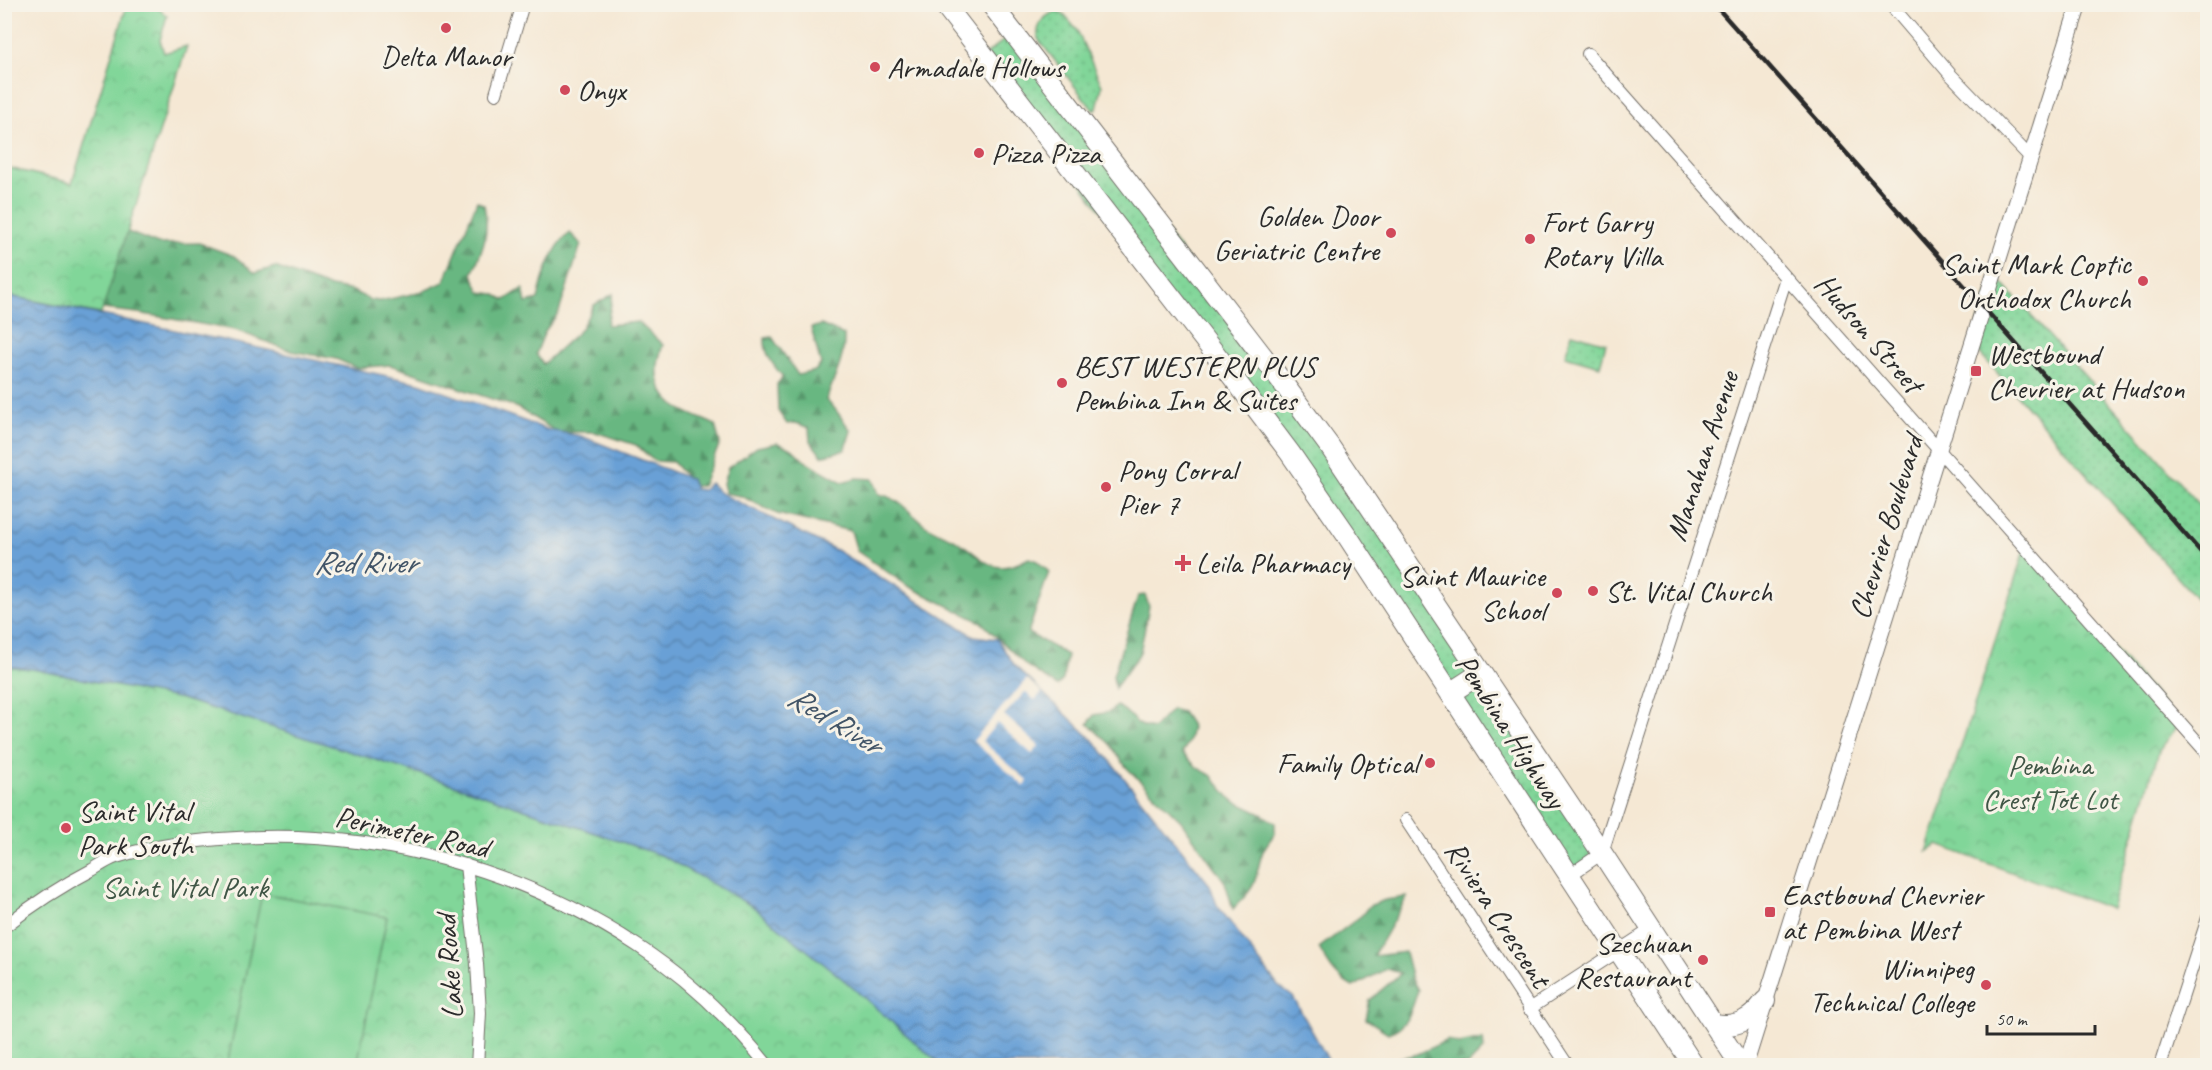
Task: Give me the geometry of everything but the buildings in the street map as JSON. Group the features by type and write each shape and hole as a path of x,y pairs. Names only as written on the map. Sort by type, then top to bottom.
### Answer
{"main road":[{"name":"Pembina Highway","path":"944,4 1290,453 1336,519 1694,1065"},
{"name":"Pembina Highway","path":"991,4 1274,371 1353,481 1743,1065"},
{"path":"1450,693 1481,673"},
{"path":"1715,1024 1727,1026 1742,1022 1757,1012 1765,1000"}],"street":[{"path":"496,94 523,4"},
{"path":"1890,4 1950,74 2031,158"},
{"name":"Chevrier Boulevard","path":"1743,1065 2079,4"},
{"name":"Hudson Street","path":"1588,54 2208,754"},
{"name":"Manahan Avenue","path":"1602,853 1786,278"},
{"name":"Riviera Crescent","path":"1406,820 1568,1065"},
{"name":"Perimeter Road","path":"4,927 68,882 114,858 193,841 261,836 353,840 465,865 518,883 582,914 638,946 678,975 744,1036 768,1065"},
{"path":"1570,875 1602,853"},
{"name":"Lake Road","path":"465,865 477,964 480,1013 477,1065"},
{"path":"2160,1065 2208,918"},
{"path":"1529,1009 1652,929"}],"green space":[{"path":"127,5 154,5 167,16 160,40 164,53 187,46 101,314 5,295 5,167 72,183"},
{"path":"1057,11 1062,13 1077,30 1102,86 1097,109 1093,110 1038,39 1038,29 1042,22"},
{"path":"1013,33 1274,371 1602,852 1570,875 1338,523 984,56"},
{"path":"477,201 484,205 486,215 486,233 472,274 480,292 494,294 505,300 523,288 526,303 538,300 545,273 558,246 570,233 581,244 559,312 545,331 536,354 543,364 580,330 594,305 613,294 607,325 638,322 663,345 658,376 666,397 676,406 715,425 720,443 702,486 694,486 673,462 654,461 636,445 595,432 557,432 516,407 390,365 357,368 336,359 291,351 235,330 95,308 118,228 158,244 199,243 234,256 255,273 275,267 326,286 353,291 370,300 380,301 422,292 444,282"},
{"path":"1994,274 2207,513 2207,611 1972,344"},
{"path":"821,325 844,335 841,360 826,400 851,431 845,450 822,456 810,441 809,428 796,423 787,424 778,411 777,384 783,377 773,364 765,344 765,338 772,337 798,375 815,371 821,364 811,328"},
{"path":"1572,333 1606,343 1600,366 1565,356"},
{"path":"777,443 792,449 805,461 842,482 857,478 873,479 879,494 897,502 924,524 957,541 990,564 1006,567 1029,558 1037,561 1049,572 1028,633 1067,655 1063,680 1057,686 1027,666 981,622 908,586 857,551 851,531 777,514 741,496 725,493 723,483 728,468 757,447"},
{"name":"Pembina Crest Tot Lot","path":"2025,548 2180,723 2159,751 2111,909 1938,845 1927,852"},
{"path":"1145,595 1149,606 1140,653 1115,688 1113,676 1138,596"},
{"name":"Saint Vital Park","path":"4,666 32,669 182,699 443,781 663,856 752,906 844,980 941,1065 5,1065"},
{"path":"1117,706 1140,725 1153,729 1172,709 1182,712 1192,727 1189,741 1182,753 1198,768 1211,775 1232,800 1275,823 1275,834 1263,852 1252,886 1233,909 1225,882 1181,821 1126,767 1110,744 1088,724 1094,715 1109,712"},
{"path":"262,893 387,917 357,1065 227,1065"},
{"path":"1407,897 1373,956 1405,952 1412,979 1418,990 1405,1022 1388,1033 1366,1019 1370,1000 1401,973 1386,969 1353,987 1333,970 1319,948 1362,915 1369,906 1385,900"},
{"path":"1483,1039 1484,1049 1468,1065 1395,1065 1399,1058 1418,1054 1447,1040 1459,1044"}],"water":[{"name":"Red River","path":"4,295 419,383 549,430 581,436 691,479 695,489 703,490 710,483 720,493 836,550 974,636 997,639 1015,666 1096,743 1210,885 1217,905 1278,986 1293,997 1331,1065 941,1065 844,980 752,906 663,856 443,781 182,699 32,669 5,666"}],"pier":[{"path":"1027,679 1042,692 1035,700 1025,692 1004,715 1039,746 1032,754 997,723 982,741 1028,781 1024,786 973,741"}],"railway":[{"path":"1714,4 2208,560"}],"place":[{"name":"Delta Manor","path":"446,28"},
{"name":"Armadale Hollows","path":"875,67"},
{"name":"Onyx","path":"565,90"},
{"name":"Pizza Pizza","path":"979,153"},
{"name":"Golden Door Geriatric Centre","path":"1391,233"},
{"name":"Fort Garry Rotary Villa","path":"1530,239"},
{"name":"Saint Mark Coptic Orthodox Church","path":"2143,281"},
{"name":"Westbound Chevrier at Hudson","path":"1976,371"},
{"name":"BEST WESTERN PLUS Pembina Inn & Suites","path":"1062,383"},
{"name":"Pony Corral Pier 7","path":"1106,487"},
{"name":"Leila Pharmacy","path":"1183,563"},
{"name":"St. Vital Church","path":"1593,591"},
{"name":"Saint Maurice School","path":"1557,593"},
{"name":"Family Optical","path":"1430,763"},
{"name":"Saint Vital Park South","path":"66,828"},
{"name":"Eastbound Chevrier at Pembina West","path":"1770,912"},
{"name":"Szechuan Restaurant","path":"1703,960"},
{"name":"Winnipeg Technical College","path":"1986,985"}]}
